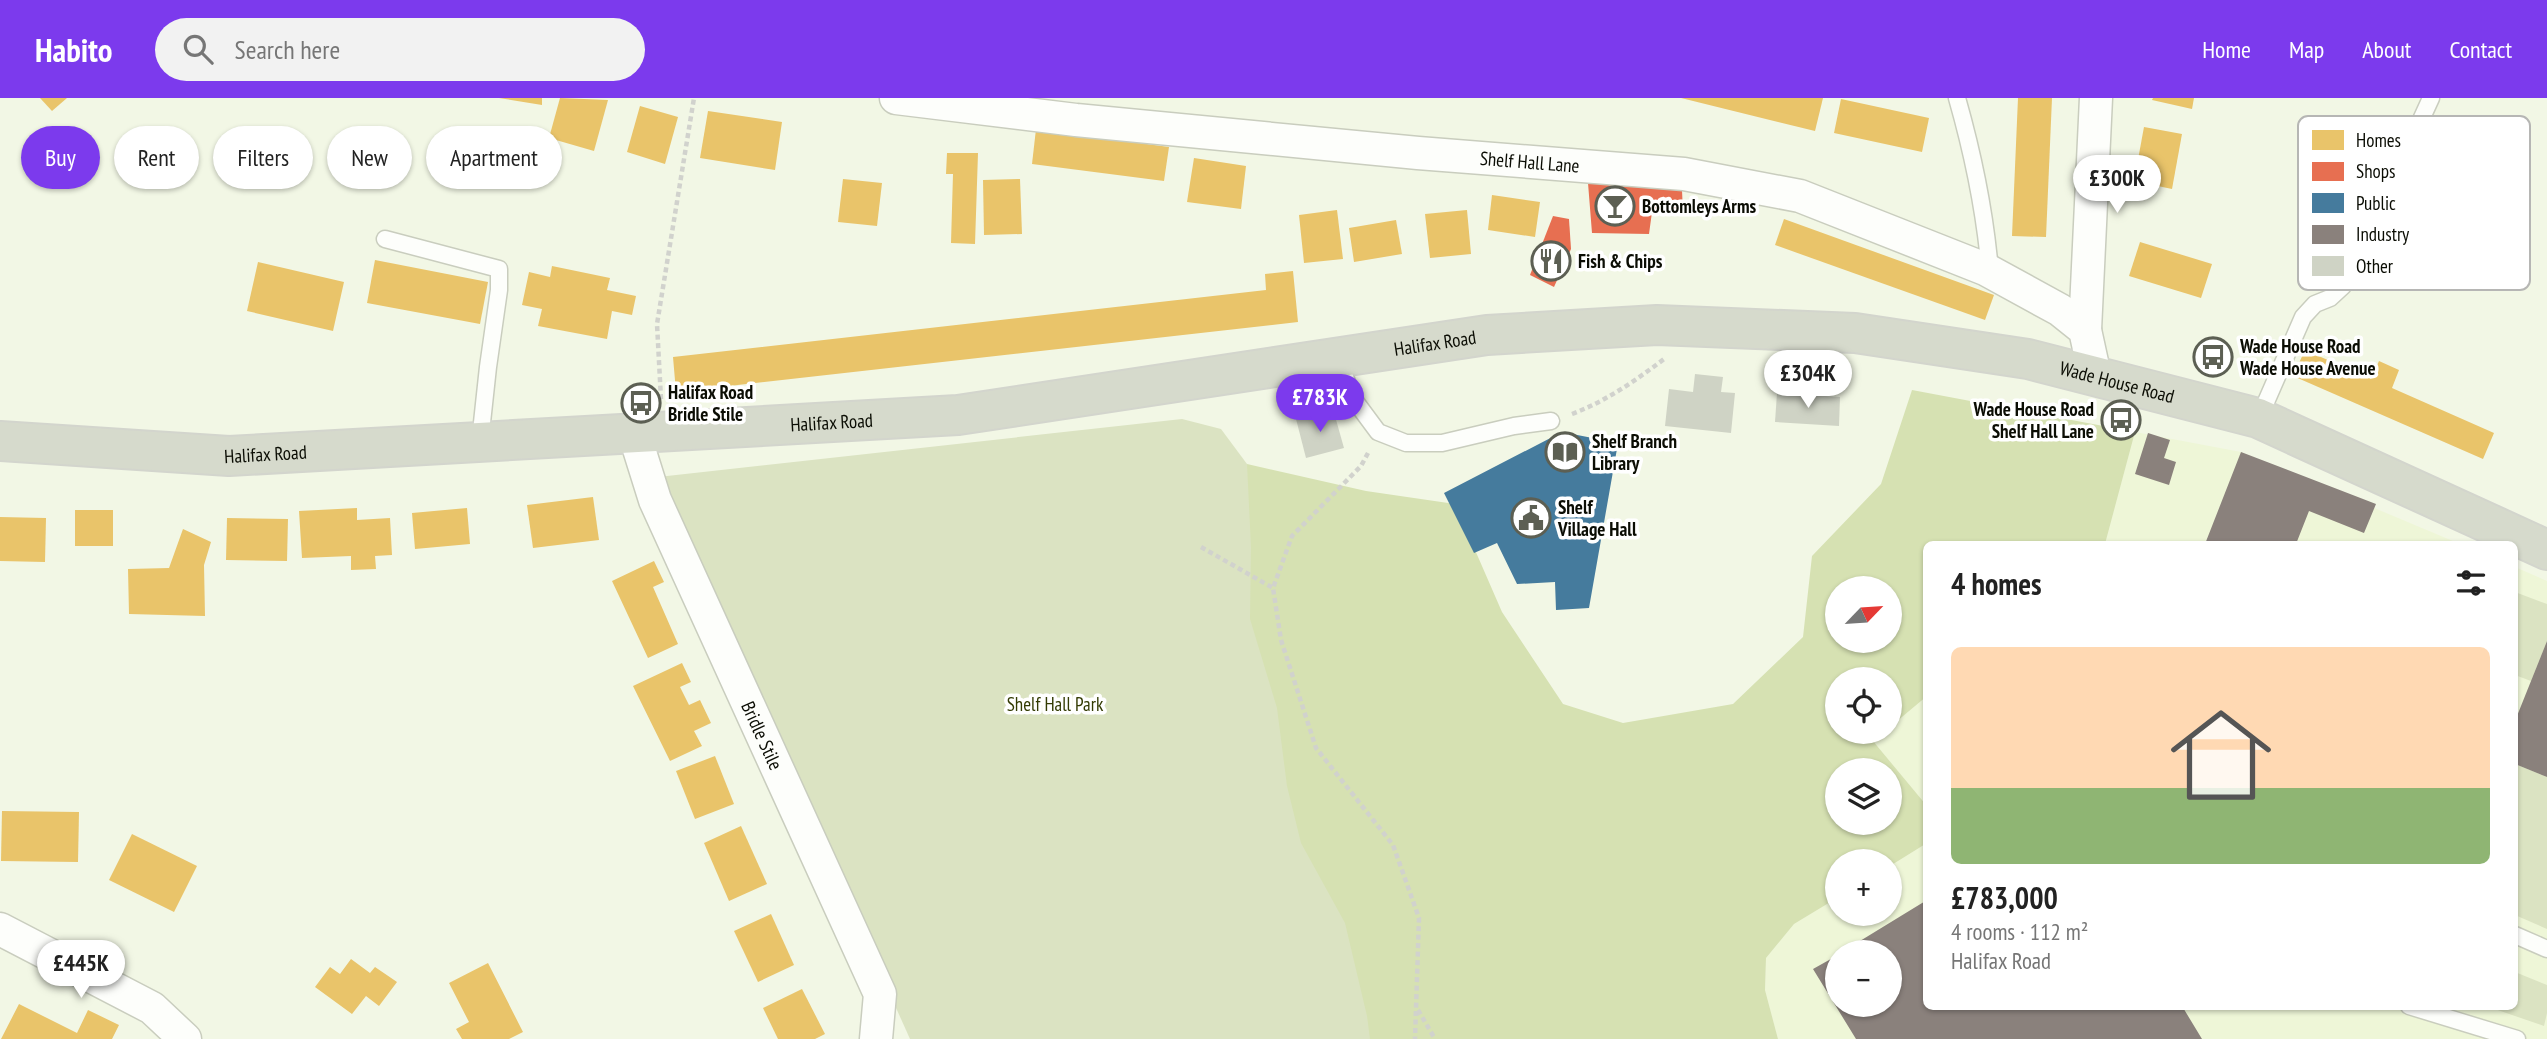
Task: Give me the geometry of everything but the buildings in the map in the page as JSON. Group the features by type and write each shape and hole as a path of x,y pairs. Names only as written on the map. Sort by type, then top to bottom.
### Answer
{"highway":[{"name":"Halifax Road","path":"0,441 229,456 958,415 1487,335 1671,326"},
{"name":"Wade House Road","path":"1671,326 1855,333 2028,359 2095,376 2259,418 2547,550"}],"street":[{"name":"Shelf Hall Lane","path":"897,98 1103,123 1418,153 1684,174 1800,196 1990,271 2060,310 2085,330"},
{"path":"2095,376 2085,330 2096,98"},
{"name":"Bridle Stile","path":"648,432 654,500 880,994 876,1039"},
{"path":"0,929 152,1008 185,1039"}],"lane":[{"path":"1957,98 1987,238 1990,271"},
{"path":"2423,116 2431,98"},
{"path":"385,239 499,269 499,290 480,442"},
{"path":"2259,418 2303,317 2315,304 2330,298 2339,290"},
{"path":"1337,358 1355,401 1378,432 1406,443 1442,443 1514,426 1551,421"},
{"path":"2518,936 2547,949"},
{"path":"2422,1010 2517,1039"}],"path":[{"path":"648,432 657,324 694,98"},
{"path":"1551,421 1594,405 1641,377 1668,356 1671,326"},
{"path":"1378,432 1361,466 1292,536 1273,588 1281,640 1316,748 1393,845 1419,918 1415,1039"},
{"path":"1201,547 1273,588"},
{"path":"1417,1009 1435,1039"}],"shaded area":[{"path":"1912,390 2135,432 2106,541 1923,541 1923,699 1902,717 1902,667 1825,667 1825,744 1875,744 1887,758 1825,758 1825,835 1902,835 1902,776 1923,801 1923,845 1902,859 1902,849 1825,849 1825,905 1794,924 1766,958 1765,990 1778,1039 1370,1039 1345,923 1301,843 1287,786 1277,708 1250,619 1251,547 1247,464 1366,491 1455,504 1502,612 1563,704 1623,723 1733,704 1803,637 1812,556 1881,484"},
{"path":"2135,432 2241,452 2453,541 2106,541"},
{"path":"2518,568 2547,581 2547,1039 1778,1039 1765,990 1766,958 1794,924 1825,905 1825,926 1902,926 1902,859 1923,845 1923,1010 2518,1010"},
{"path":"1923,699 1923,801 1902,776 1902,758 1887,758 1875,744 1902,744 1902,717"}],"green space":[{"name":"Shelf Hall Park","path":"1182,419 1221,429 1247,464 1488,1039 910,1039 658,477"},
{"path":"2518,593 2547,604 2547,641 2531,681 2518,676"},
{"path":"2518,765 2547,777 2547,929 2518,916"},
{"path":"2518,973 2547,985 2544,1026 2498,1010 2518,1010"}],"place":[{"name":"Bottomleys Arms","path":"1615,206"},
{"name":"Fish & Chips","path":"1551,261"},
{"name":"Wade House Road Wade House Avenue","path":"2213,357"},
{"name":"Halifax Road Bridle Stile","path":"641,403"},
{"name":"Wade House Road Shelf Hall Lane","path":"2121,420"},
{"name":"Shelf Branch Library","path":"1565,452"},
{"name":"Shelf Village Hall","path":"1531,518"}]}
